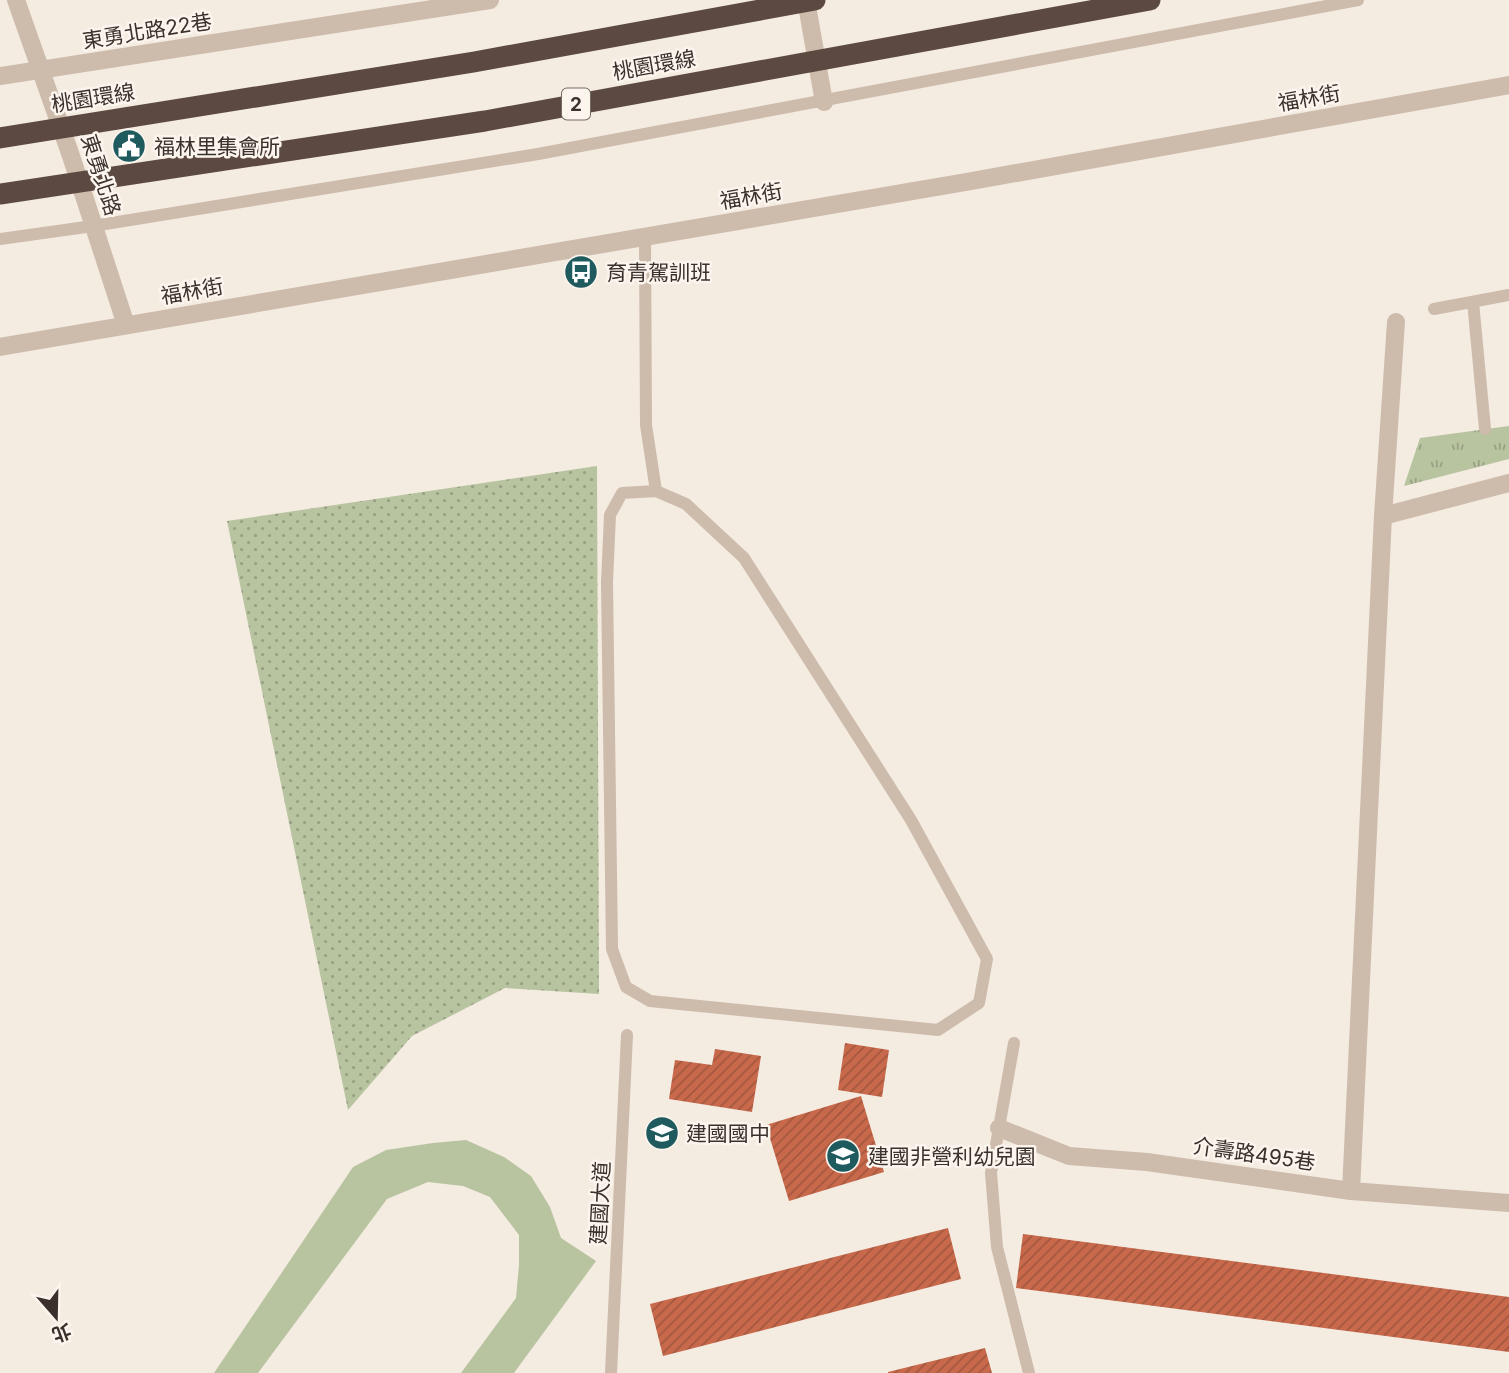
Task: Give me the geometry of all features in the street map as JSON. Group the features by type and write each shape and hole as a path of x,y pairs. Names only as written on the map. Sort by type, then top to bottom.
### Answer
{"highway":[{"name":"桃園環線","path":"0,138 474,62 815,0"},
{"name":"桃園環線","path":"0,194 485,121 1150,0"}],"street":[{"name":"東勇北路","path":"16,0 126,325"},
{"name":"東勇北路22巷","path":"0,76 490,0"},
{"path":"806,0 824,102"},
{"name":"福林街","path":"0,346 966,182 1509,85"},
{"path":"1351,1191 1383,516 1396,322"},
{"path":"1383,516 1509,483"},
{"name":"介壽路495巷","path":"999,1129 1069,1156 1147,1162 1351,1191 1509,1203"}],"lane":[{"path":"0,239 538,154 1358,0"},
{"path":"645,237 646,425 656,491"},
{"path":"1434,309 1509,295"},
{"path":"1473,302 1485,429"},
{"path":"656,491 686,504 744,558 911,820 987,958 979,1003 938,1030 650,1001 626,987 612,949 607,582 610,515 622,493 656,491"},
{"name":"建國大道","path":"611,1373 627,1035"},
{"path":"1014,1043 990,1173 997,1247 1029,1373"}],"green space":[{"path":"1509,426 1509,459 1404,486 1420,438"},
{"path":"597,466 599,994 505,988 412,1036 348,1110 227,521"},
{"path":"466,1140 504,1157 531,1176 550,1207 561,1238 596,1261 514,1373 461,1373 516,1298 519,1235 490,1197 463,1186 428,1182 387,1199 258,1373 214,1373 353,1167 386,1150"}],"building":[{"path":"845,1043 889,1050 882,1097 838,1090"},
{"path":"715,1049 761,1056 752,1112 669,1099 675,1060 712,1065"},
{"path":"861,1096 884,1172 789,1201 766,1125"},
{"path":"948,1228 961,1279 663,1356 650,1304"},
{"path":"1023,1234 1509,1297 1509,1352 1016,1288"},
{"path":"985,1348 992,1373 888,1373 888,1372"}],"place":[{"name":"福林里集會所","path":"129,146"},
{"name":"育青駕訓班","path":"581,272"},
{"name":"建國國中","path":"662,1133"},
{"name":"建國非營利幼兒園","path":"843,1156"}]}
